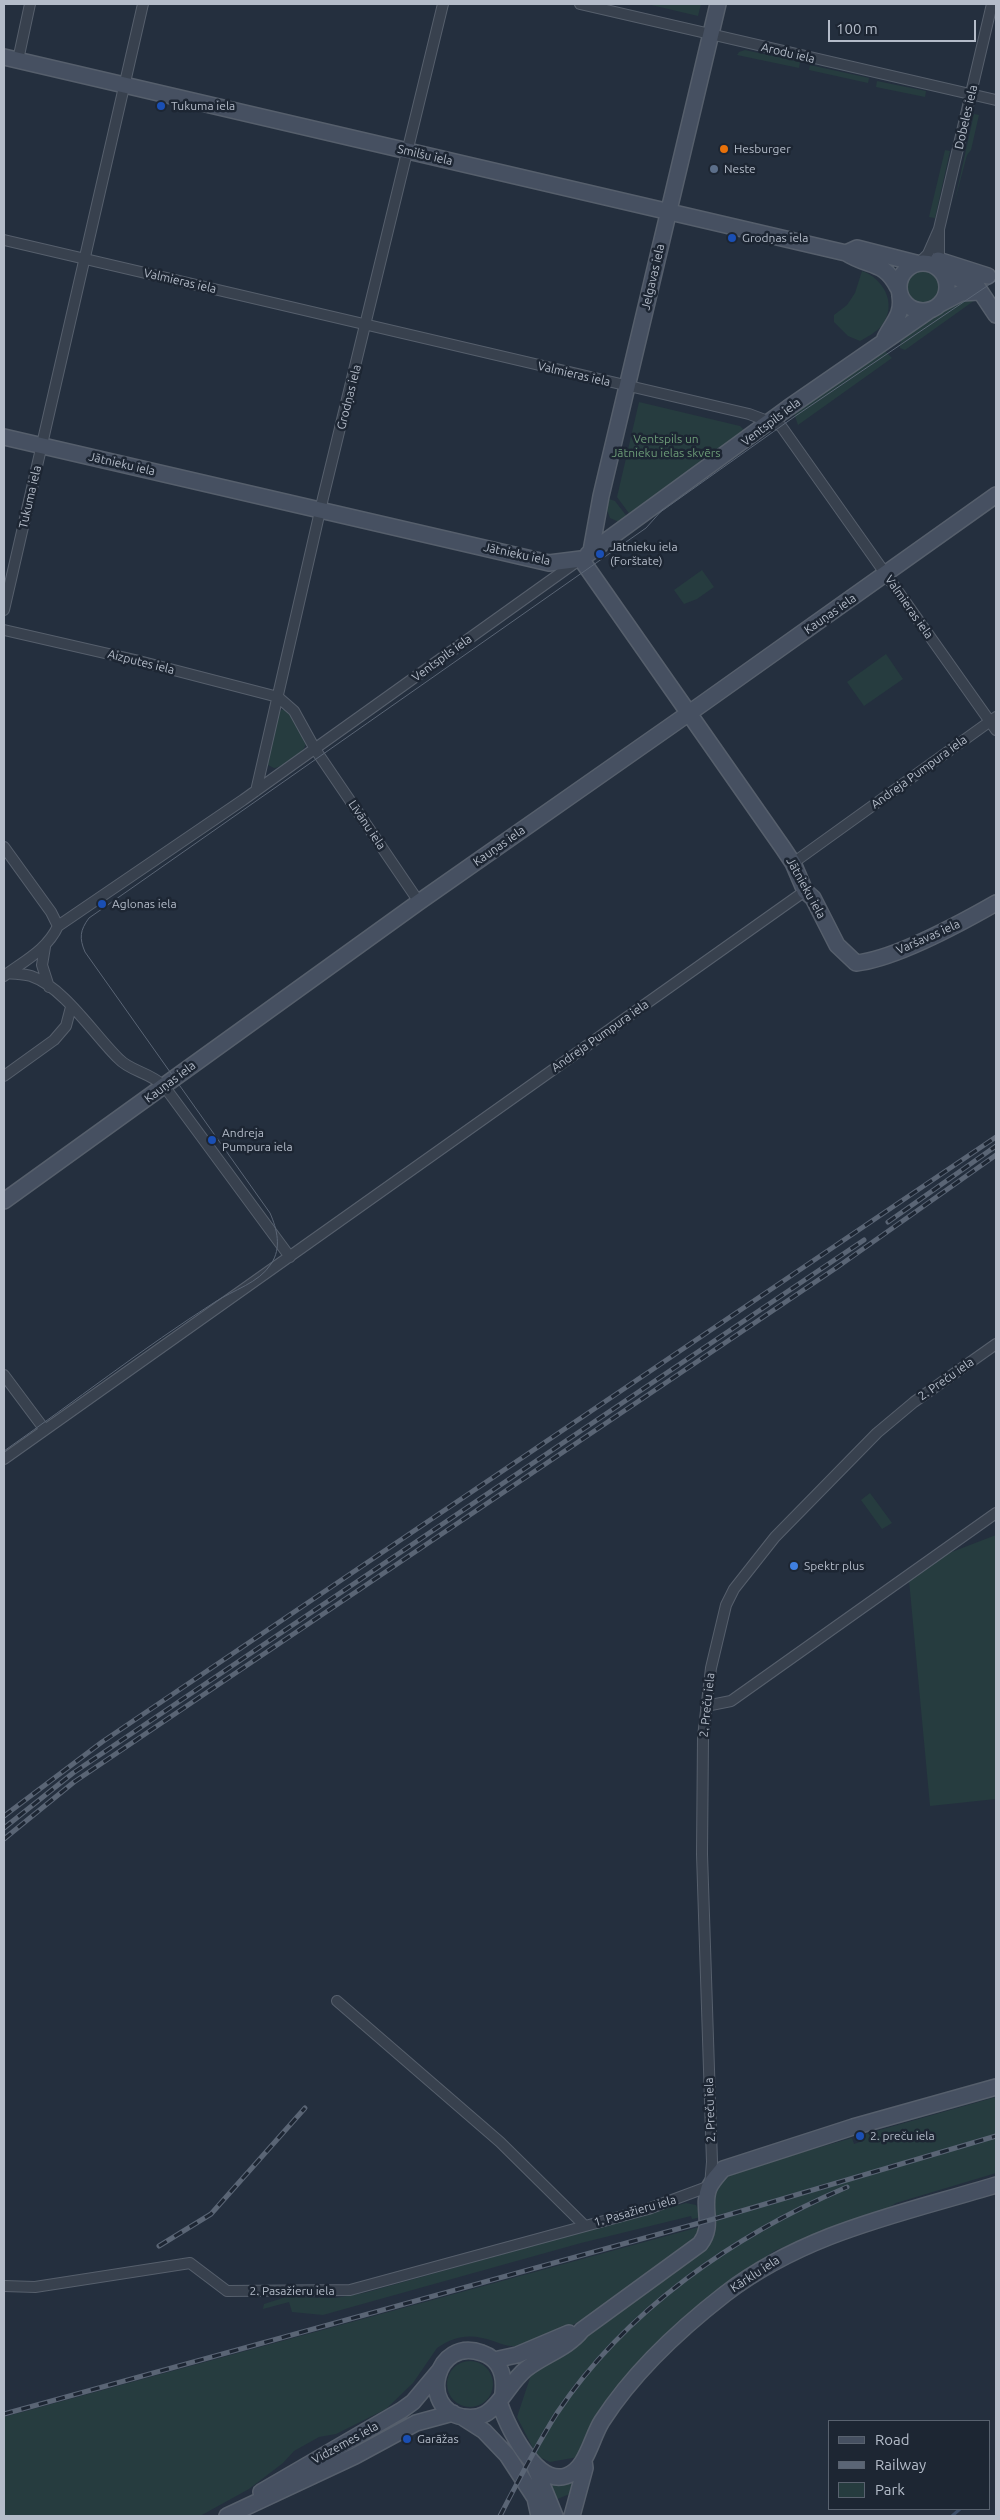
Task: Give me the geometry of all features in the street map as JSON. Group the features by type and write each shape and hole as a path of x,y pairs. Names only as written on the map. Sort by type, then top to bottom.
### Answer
{"street":[{"path":"11,58 30,4"},
{"name":"Tukuma iela","path":"4,610 143,4"},
{"name":"Grodņas iela","path":"256,790 321,510 443,4"},
{"name":"Arodu iela","path":"580,4 996,100"},
{"name":"Jelgavas iela","path":"586,555 602,496 718,4"},
{"name":"Dobeles iela","path":"939,229 992,4"},
{"name":"Smilšu iela","path":"11,58 846,253 856,260 890,272 899,292"},
{"path":"939,229 928,254 903,273 899,292 909,307 916,310 935,307 985,280"},
{"path":"935,307 947,289 940,268 941,243 939,229"},
{"name":"Valmieras iela","path":"4,240 749,414 781,426 886,574 993,719 996,730"},
{"name":"Smilšu iela","path":"846,253 857,248 918,263"},
{"path":"918,263 931,264 985,280"},
{"path":"985,280 996,315"},
{"name":"Ventspils iela","path":"883,341 899,317 902,307 899,292"},
{"name":"Ventspils iela","path":"6,974 45,947 58,926 315,749 883,341 893,338 935,307"},
{"name":"Jātnieku iela","path":"4,437 549,563 586,555 689,713 793,863 805,891 813,898 837,945 856,963"},
{"name":"Kauņas iela","path":"4,1201 419,902 996,495"},
{"name":"Aizputes iela","path":"4,630 136,660 278,697"},
{"name":"Līvānu iela","path":"278,697 294,711 315,749 419,902"},
{"name":"Andreja Pumpura iela","path":"793,863 993,719"},
{"path":"4,847 52,912 58,926"},
{"name":"Andreja Pumpura iela","path":"4,1459 805,891"},
{"name":"Varšavas iela","path":"856,963 872,961 959,924 996,902"},
{"path":"45,947 42,964 50,987"},
{"path":"6,974 31,976 50,987 94,1029 119,1060 130,1068 153,1076 164,1086 290,1256"},
{"path":"4,1076 54,1040 66,1026 72,1007"},
{"name":"2. Preču iela","path":"710,2186 712,2162 702,1854 706,1706 711,1668 726,1605 734,1589 775,1537 877,1433 914,1402 996,1344"},
{"path":"4,1375 44,1430"},
{"path":"706,1706 731,1701 996,1513"},
{"name":"1. Pasažieru iela","path":"337,2001 500,2142 584,2225 648,2209 710,2186"},
{"path":"710,2186 723,2168 741,2161 996,2087"},
{"name":"Kārklu iela","path":"572,2516 585,2468 584,2461 591,2440 602,2420 654,2359 724,2295 780,2257 820,2240 866,2223 996,2185"},
{"name":"Vidzemes iela","path":"227,2516 329,2468 416,2423 457,2415 472,2418 483,2416 492,2410 525,2370 576,2339 582,2330 700,2244 708,2230 707,2198 710,2186"},
{"name":"2. Pasažieru iela","path":"4,2286 35,2287 190,2263 227,2291 338,2292 584,2225"},
{"name":"Vidzemes iela","path":"243,2508 262,2491 402,2410 413,2402 446,2360 464,2350 475,2350 494,2360 517,2356 572,2332 582,2330"},
{"path":"494,2360 503,2376 501,2397 503,2414 535,2467 553,2511"},
{"path":"439,2370 437,2378 438,2394 447,2408 484,2431 496,2442 507,2455 535,2498 539,2516"},
{"path":"535,2467 542,2472 560,2478 575,2472 584,2461"},
{"path":"553,2511 578,2495"},
{"path":"535,2498 553,2511"}],"green space":[{"path":"647,4 701,4 698,16"},
{"path":"745,50 800,62 799,68 737,55"},
{"path":"810,65 869,78 868,83 809,70"},
{"path":"877,81 926,91 925,97 876,87"},
{"path":"974,114 979,115 971,150 967,155 954,204"},
{"path":"945,150 950,151 935,218 929,217"},
{"path":"862,271 870,274 882,286 886,293 889,309 887,317 880,328 860,341 848,336 834,322 834,315 847,305 855,293"},
{"path":"922,271 929,272 934,276 938,281 938,295 934,300 929,304 922,305 915,304 910,300 906,295 905,288 906,281 910,276 915,272"},
{"path":"969,297 975,300 905,350 900,348 902,340 917,325"},
{"path":"885,351 892,358 798,425 794,413"},
{"name":"Ventspils un Jātnieku ielas skvērs","path":"639,402 740,426 745,431 631,516 617,497"},
{"path":"609,499 615,501 628,518 619,522 610,518 607,510"},
{"path":"702,570 714,587 697,599 684,604 674,590"},
{"path":"886,654 903,679 864,706 847,682"},
{"path":"284,709 295,720 306,743 302,751 293,759 274,768 268,765 267,760 279,711"},
{"path":"870,1493 892,1523 882,1529 861,1500"},
{"path":"996,1535 996,1799 930,1806 909,1580 944,1555"},
{"path":"996,2097 996,2173 896,2203 880,2213 776,2250 738,2275 684,2322 578,2457 550,2462 537,2456 517,2417 531,2375 529,2372 593,2333 712,2241 716,2223 714,2201 716,2192 732,2172 852,2138 854,2144 863,2141 862,2135"},
{"path":"686,2203 696,2205 702,2217 692,2219 691,2216 581,2243 323,2315 292,2312 289,2302 263,2309 264,2304 286,2297 335,2298 364,2293"},
{"path":"703,2226 695,2239 583,2320 518,2351 515,2346 473,2337 459,2338 445,2343 437,2348 413,2383 386,2409 336,2434 319,2437 294,2451 283,2463 249,2489 200,2516 4,2516 4,2417"},
{"path":"465,2361 475,2361 489,2371 493,2384 489,2397 483,2403 475,2407 465,2407 451,2397 447,2389 447,2379 457,2365"},
{"path":"578,2475 572,2493 555,2500 545,2480"}],"waterway":[{"path":"952,2516 959,2510"}],"tram line":[{"path":"659,513 794,417 996,280"},
{"path":"4,1451 162,1338 215,1302 260,1276 271,1264 276,1252 277,1238 275,1225 270,1213 85,952 81,934 89,918 646,528 663,509"}],"railway":[{"path":"4,1816 102,1742 996,1137"},
{"path":"888,1222 996,1146"},
{"path":"4,1839 74,1782 836,1268 996,1155"},
{"path":"4,1828 73,1773 864,1240"},
{"path":"159,2246 211,2214 305,2108"},
{"path":"4,2414 721,2217 996,2136"},
{"path":"500,2516 534,2451 557,2413 585,2376 616,2341 649,2309 724,2252 805,2206 847,2187"}],"place":[{"name":"Tukuma iela","path":"161,106"},
{"name":"Hesburger","path":"724,149"},
{"name":"Neste","path":"714,169"},
{"name":"Grodņas iela","path":"732,238"},
{"name":"Jātnieku iela (Forštate)","path":"600,554"},
{"name":"Aglonas iela","path":"102,904"},
{"name":"Andreja Pumpura iela","path":"212,1140"},
{"name":"Spektr plus","path":"794,1566"},
{"name":"2. preču iela","path":"860,2136"},
{"name":"Garāžas","path":"407,2439"}]}
